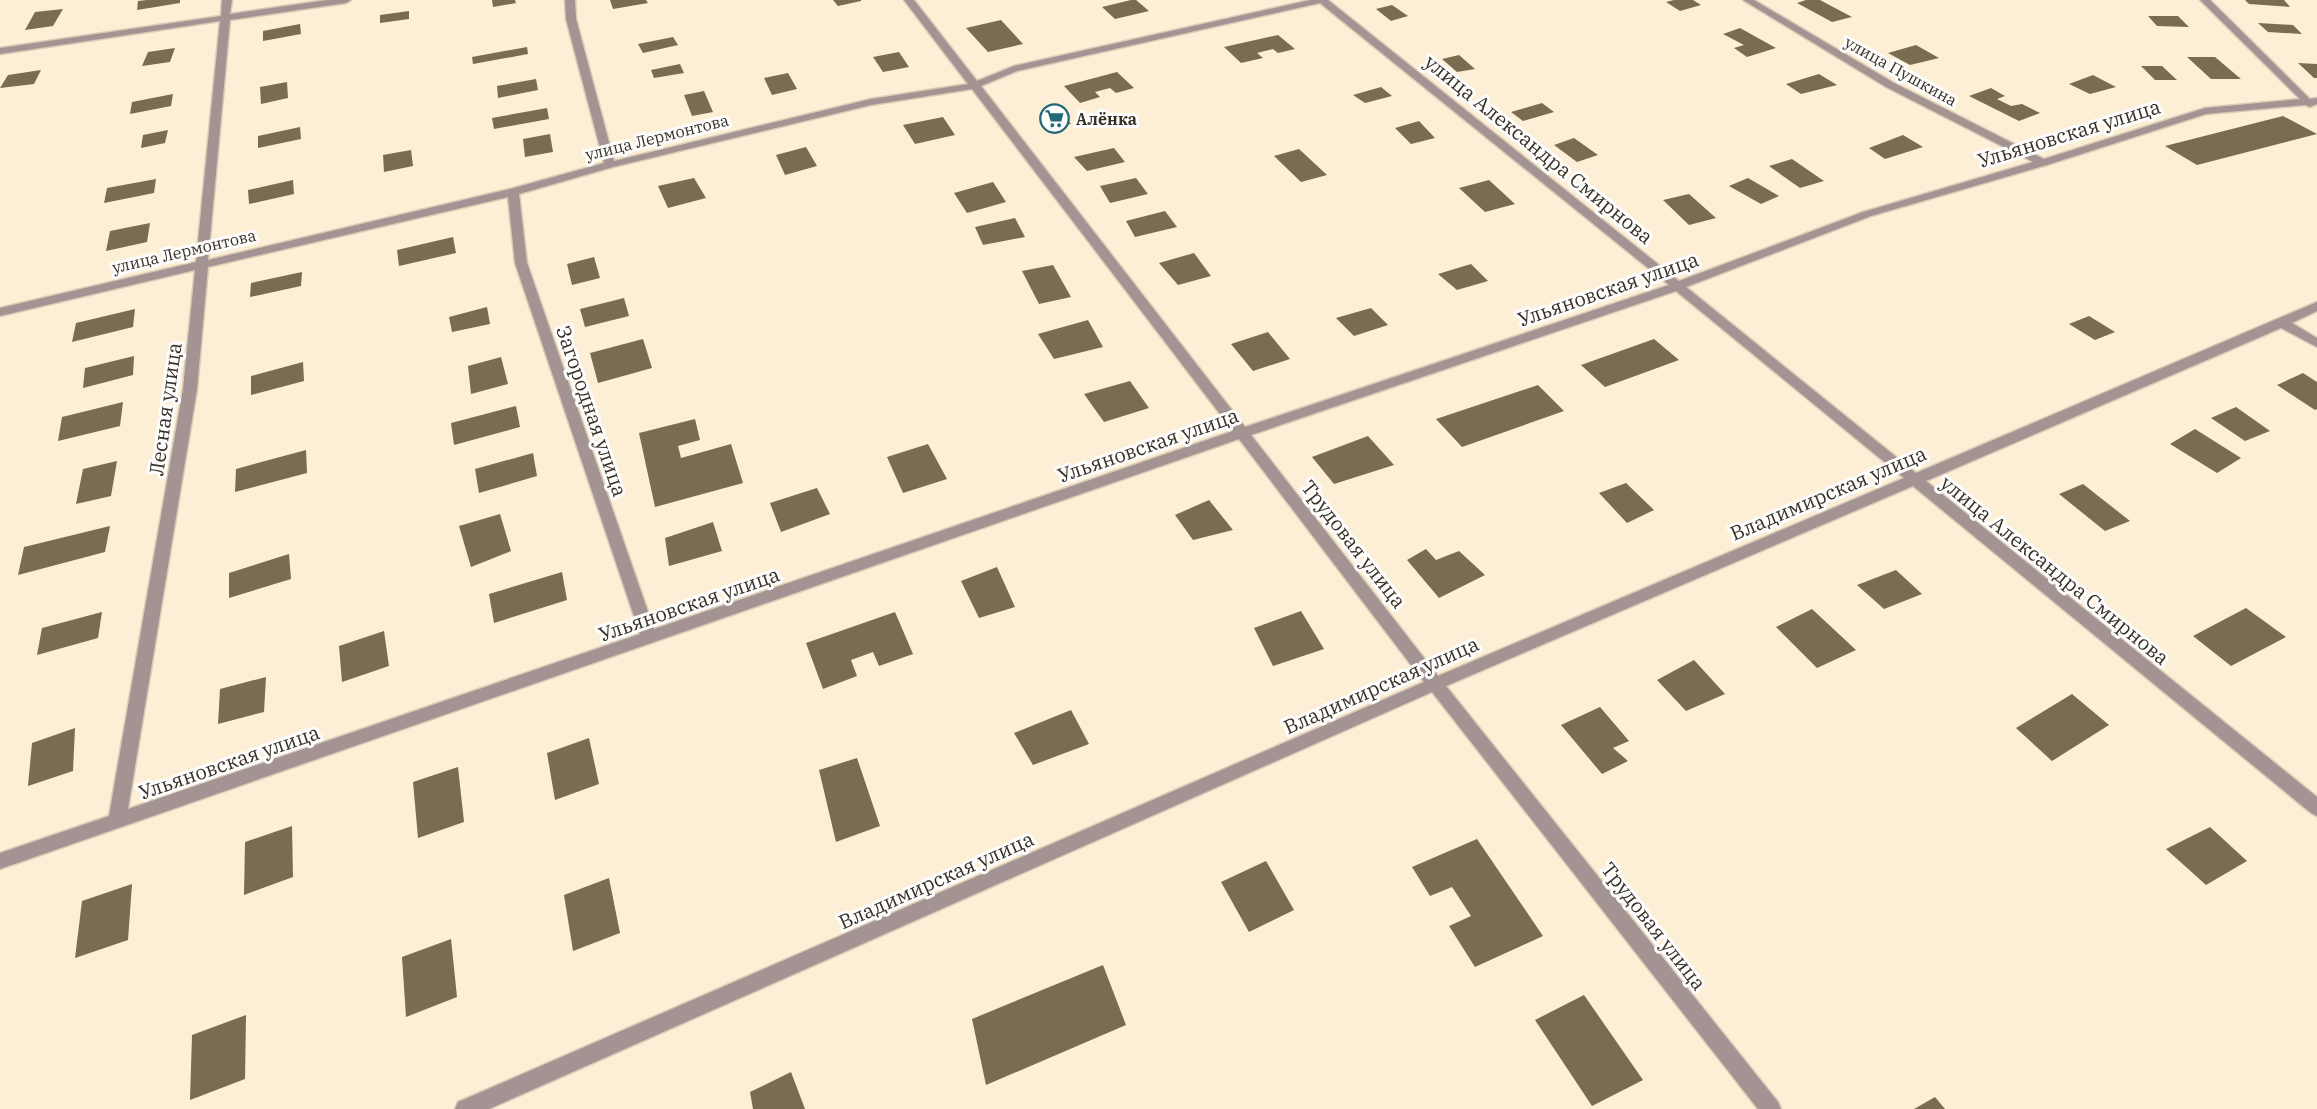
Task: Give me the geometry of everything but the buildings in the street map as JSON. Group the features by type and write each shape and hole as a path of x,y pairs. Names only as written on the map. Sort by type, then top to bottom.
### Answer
{"street":[{"name":"Лесная улица","path":"117,820 190,389 204,263 227,0"},
{"path":"0,51 346,0"},
{"path":"570,0 571,19 610,165"},
{"name":"Трудовая улица","path":"909,0 1435,684 1769,1108"},
{"name":"улица Лермонтова","path":"0,312 513,192 610,165 871,102 973,86 1014,69 1322,0"},
{"name":"улица Александра Смирнова","path":"1322,0 1678,286 2317,808"},
{"name":"улица Пушкина","path":"1749,0 1890,85 2043,163"},
{"path":"2205,0 2313,104"},
{"name":"Ульяновская улица","path":"0,861 650,639 1242,433 1678,286 1867,214 2043,163 2205,111 2313,104"},
{"name":"Загородная улица","path":"513,192 521,263 650,639"},
{"name":"Владимирская улица","path":"465,1109 1435,684 2282,323 2317,306"},
{"path":"2282,323 2317,343"}],"place":[{"name":"Алёнка","path":"1055,119"}]}
